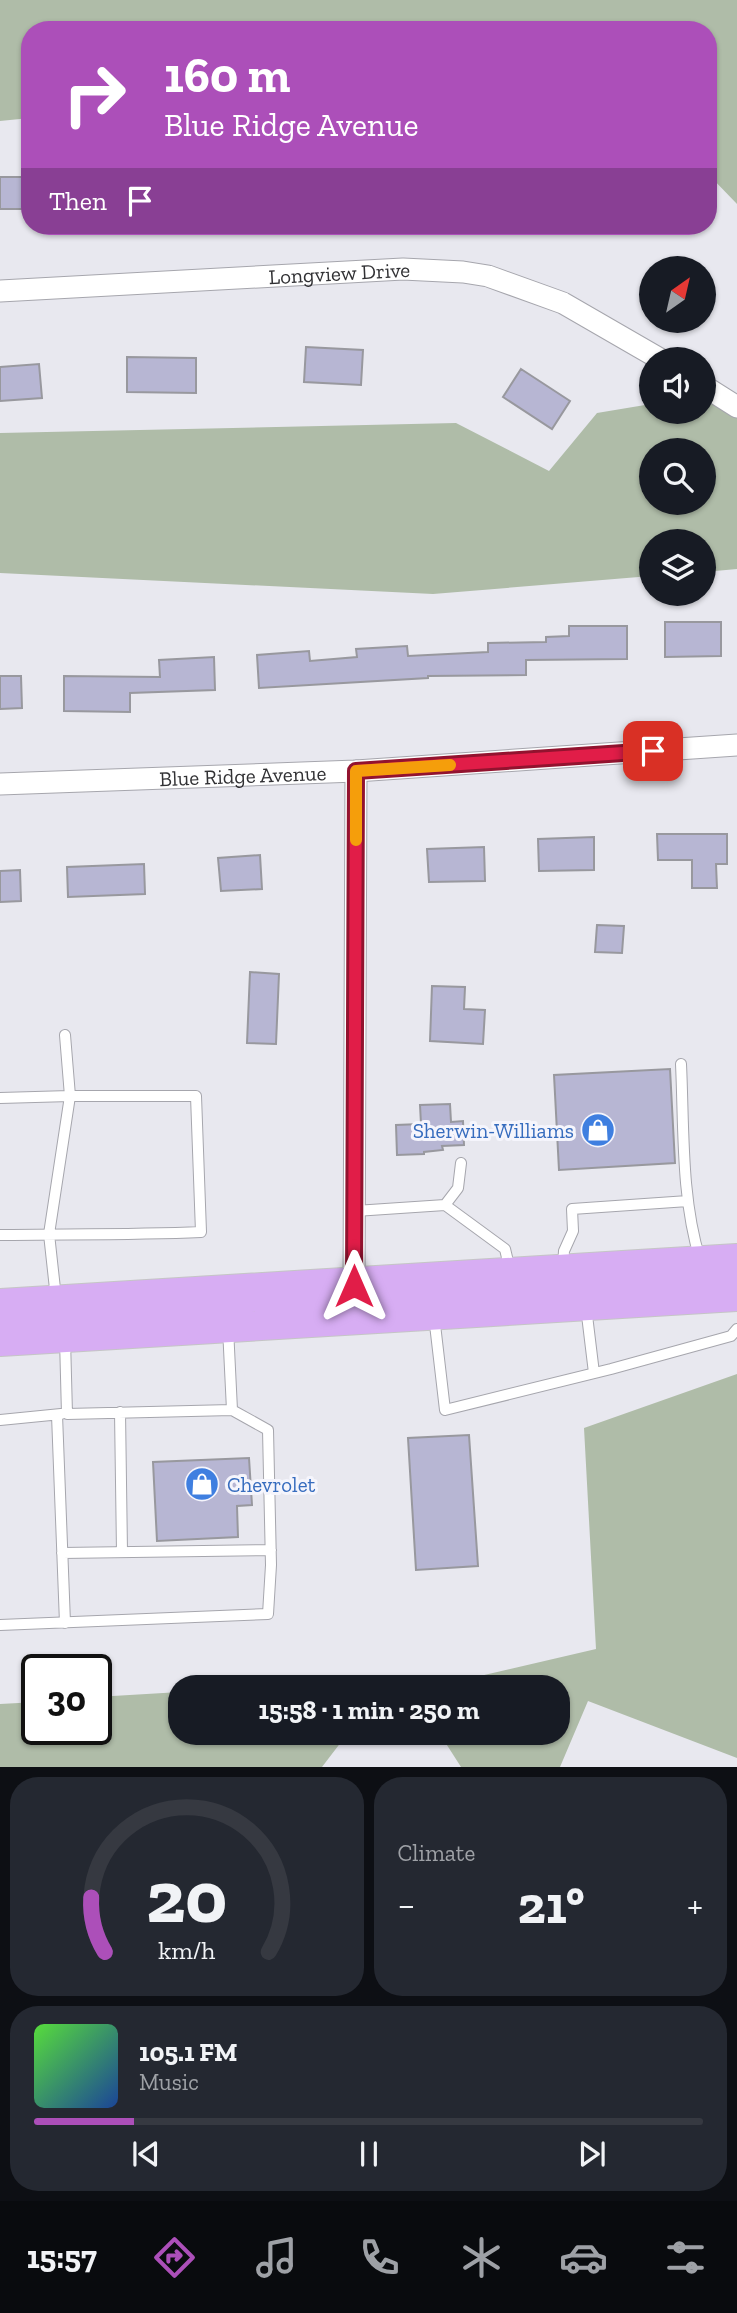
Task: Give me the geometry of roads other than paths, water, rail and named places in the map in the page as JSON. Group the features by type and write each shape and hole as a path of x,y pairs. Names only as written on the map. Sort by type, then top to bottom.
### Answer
{"highway":[{"path":"0,1308 61,1318 228,1322 434,1310 719,1264"},
{"path":"0,1337 61,1318 354,1286 512,1277 573,1287 737,1292"}],"street":[{"name":"Longview Drive","path":"0,291 403,269 463,272 488,276 563,303 639,347"},
{"path":"716,392 734,400"},
{"name":"Blue Ridge Avenue","path":"0,784 356,771 737,745"},
{"path":"354,1286 356,771"}],"lane":[{"path":"65,1035 70,1096 48,1234 61,1318 65,1623"},
{"path":"681,1064 688,1201 693,1237 719,1264"},
{"path":"0,1098 197,1096 201,1232 146,1235 0,1235"},
{"path":"445,1205 458,1188 461,1163"},
{"path":"593,1373 565,1251 573,1231 572,1209 688,1201"},
{"path":"355,1211 445,1205 505,1250 512,1277"},
{"path":"434,1310 445,1410 732,1336 737,1329"},
{"path":"228,1322 232,1410"},
{"path":"0,1420 62,1414 232,1410 268,1430 271,1550 268,1614 0,1625"},
{"path":"120,1412 122,1552"},
{"path":"62,1553 271,1550"}],"place":[{"name":"Sherwin-Williams","path":"598,1130"},
{"name":"Chevrolet","path":"202,1484"}]}
